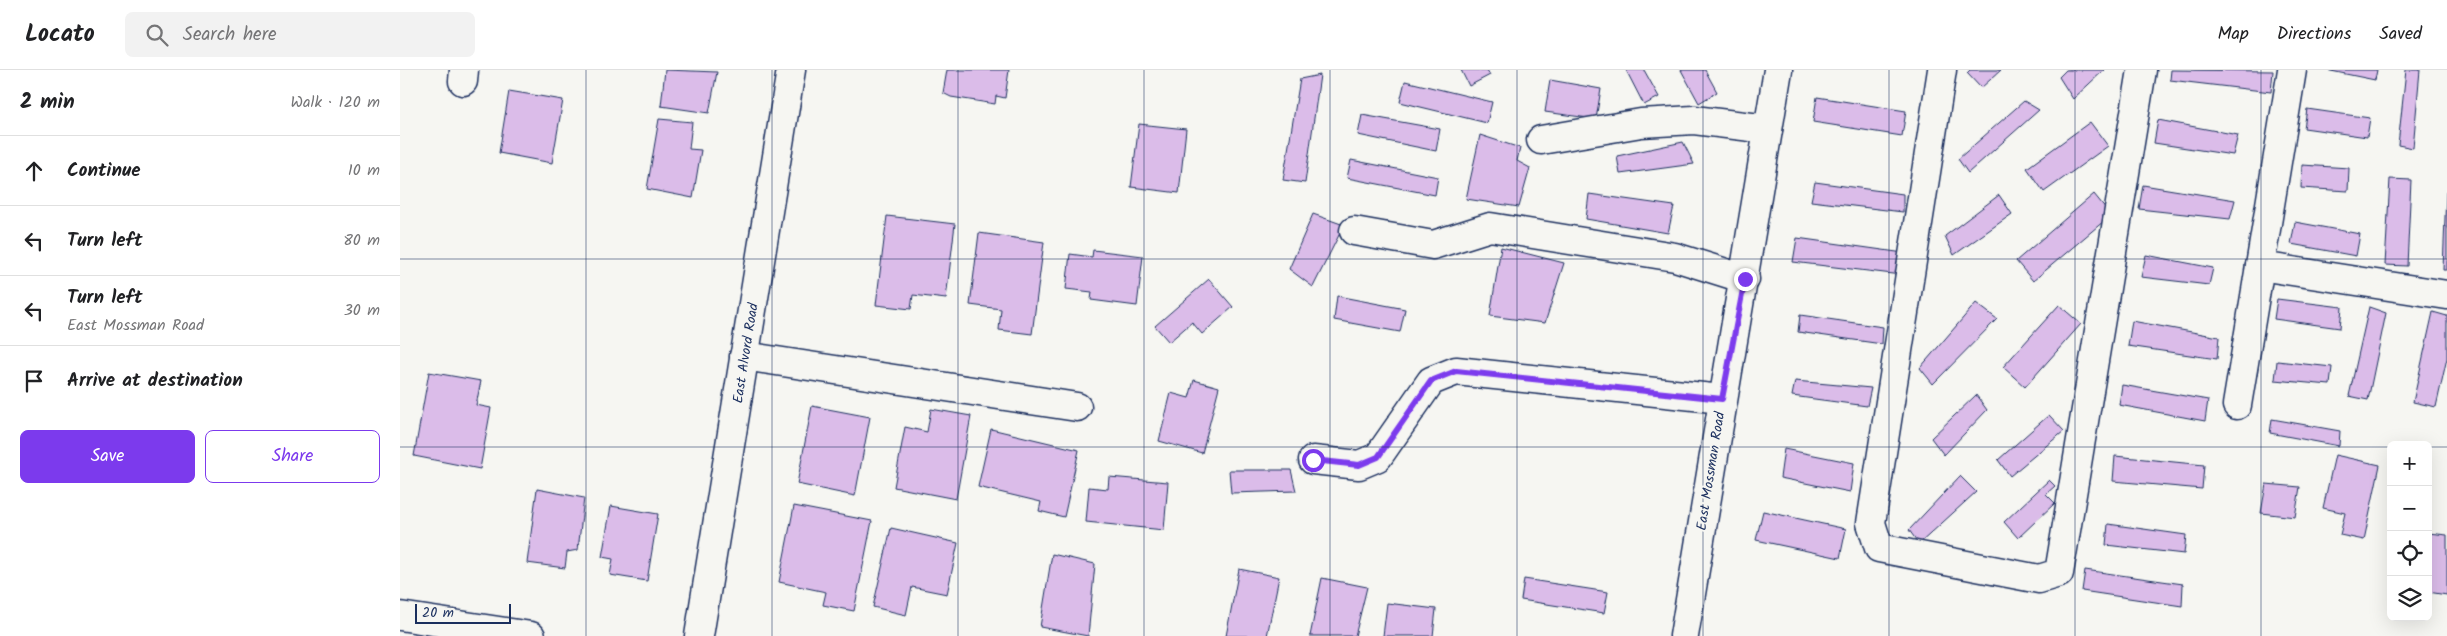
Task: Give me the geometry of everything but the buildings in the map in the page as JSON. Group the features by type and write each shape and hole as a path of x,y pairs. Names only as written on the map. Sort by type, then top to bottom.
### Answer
{"street":[{"name":"East Alvord Road","path":"699,636 791,70"},
{"name":"East Mossman Road","path":"1684,636 1722,399 1745,279 1778,70"},
{"path":"1942,70 1871,523 1879,548 2039,579 2059,573 2142,70"},
{"path":"2237,404 2292,70"},
{"path":"1541,140 1642,123 1694,120 1768,129"},
{"path":"1354,232 1433,245 1490,227 1675,257 1745,279"},
{"path":"2260,266 2447,295"},
{"path":"744,356 1077,406"},
{"path":"1313,460 1359,465 1378,457 1431,381 1456,371 1722,399"},
{"path":"400,616 531,636"}],"route":[{"path":"1313,460 1359,465 1378,457 1431,381 1456,371 1722,399 1745,279"}]}
